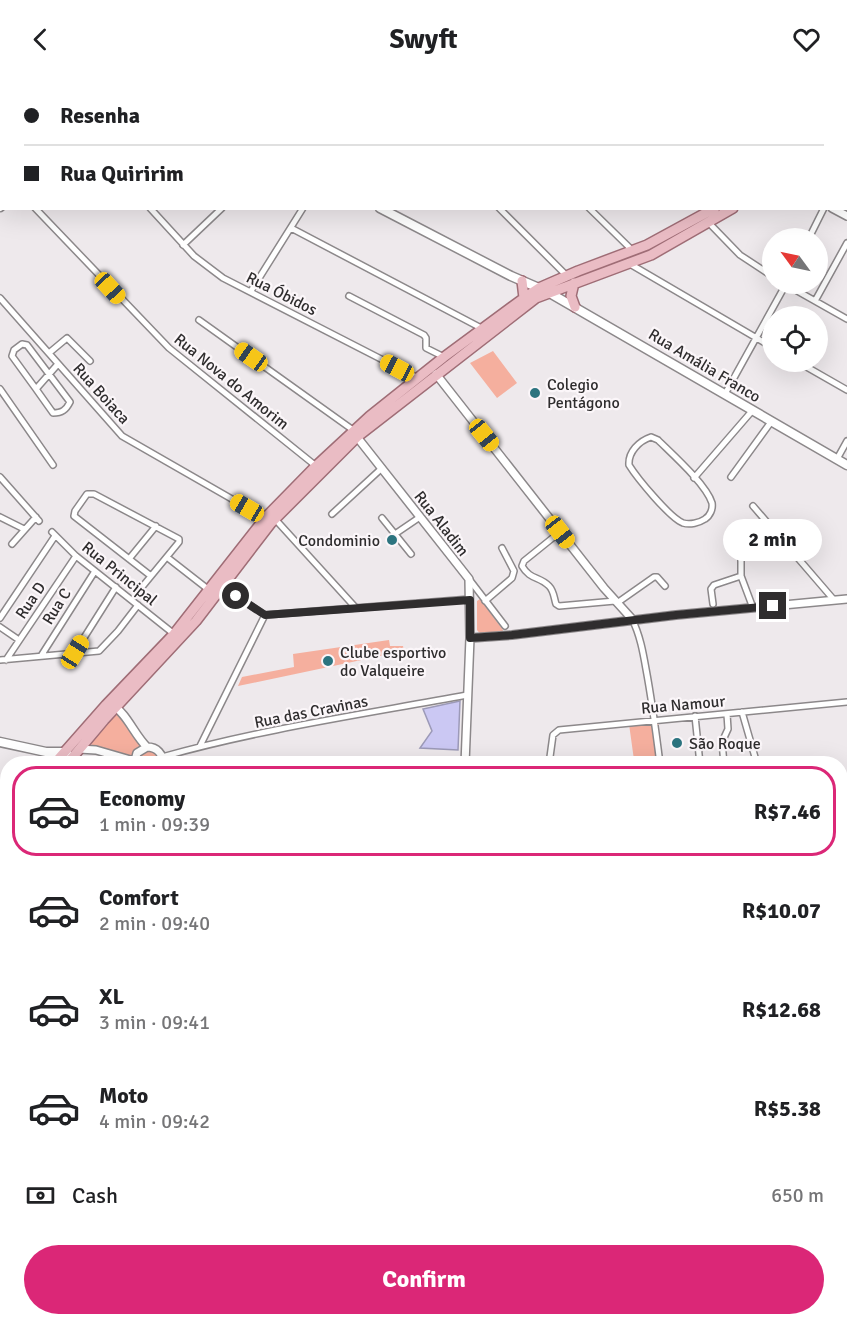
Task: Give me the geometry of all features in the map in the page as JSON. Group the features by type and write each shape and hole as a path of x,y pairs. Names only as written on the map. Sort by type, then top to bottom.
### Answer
{"main road":[{"name":"Rua Amália Franco","path":"384,210 544,290 847,465"},
{"path":"60,756 174,634 316,466 418,378 524,298 661,239 712,210"},
{"path":"571,279 630,264 660,250 730,210"},
{"path":"571,279 571,296 574,307"},
{"path":"522,281 524,298"},
{"path":"73,756 189,629 270,519 355,434 544,290"},
{"path":"0,742 46,752 62,753 79,749"}],"street":[{"name":"Rua Nova do Amorim","path":"37,210 169,348 316,466"},
{"name":"Rua Óbidos","path":"152,210 212,271 418,378"},
{"path":"183,244 220,210"},
{"path":"251,291 302,210"},
{"path":"501,210 571,279"},
{"path":"591,210 633,251"},
{"path":"814,228 823,210"},
{"path":"709,223 740,255 762,269"},
{"path":"291,228 483,329"},
{"path":"815,301 847,243"},
{"path":"630,264 762,341"},
{"path":"725,394 780,294"},
{"path":"803,294 847,319"},
{"path":"349,296 424,335 426,348 444,357"},
{"name":"Rua Boiaca","path":"0,298 128,440 270,519 356,607"},
{"path":"199,320 355,434"},
{"path":"49,353 67,338 90,361"},
{"path":"22,344 27,345 49,373 70,402 67,409 60,413 53,413 12,356 14,350 22,344"},
{"path":"36,389 58,364"},
{"path":"816,372 847,390"},
{"path":"436,374 560,532 632,619 639,637 655,720 659,756"},
{"path":"0,389 53,465"},
{"path":"694,478 752,411"},
{"path":"731,477 771,422"},
{"name":"Rua Aladim","path":"355,434 505,626"},
{"path":"654,438 694,478 709,498 712,508 710,516 704,520 685,524 672,516 628,465 629,456 644,440 654,438"},
{"path":"837,459 847,441"},
{"path":"332,514 382,468"},
{"path":"0,477 38,519 12,544"},
{"path":"142,587 168,558 180,540 89,493 74,515 151,576"},
{"path":"753,506 834,600"},
{"path":"0,517 24,530"},
{"path":"395,534 420,517"},
{"path":"382,519 411,554"},
{"path":"129,559 156,526"},
{"path":"560,532 524,561 522,566 527,574 547,584 554,593 556,604 559,606 616,602 654,577 665,586"},
{"name":"Rua Principal","path":"0,618 54,534 76,556 174,634"},
{"path":"485,601 512,578 514,571 502,548"},
{"path":"741,552 741,576 753,608"},
{"name":"Rua D","path":"3,660 76,556"},
{"path":"168,558 209,590"},
{"name":"Rua C","path":"41,656 95,571"},
{"path":"712,604 711,589 714,585 741,576"},
{"path":"465,756 470,579"},
{"path":"75,652 116,587"},
{"path":"222,587 265,615 470,600"},
{"path":"470,638 512,635 632,619 847,599"},
{"path":"3,660 99,651 138,605"},
{"path":"200,746 265,615"},
{"path":"0,627 19,640"},
{"name":"Rua das Cravinas","path":"173,756 200,746 467,695"},
{"name":"Rua Namour","path":"550,756 552,735 559,730 847,702"},
{"path":"106,705 116,707 137,737 147,747 158,751 160,756"},
{"path":"742,712 755,756"},
{"path":"723,756 722,742 728,729 727,714"},
{"path":"695,716 699,756"},
{"path":"136,756 139,750 147,747"},
{"path":"79,749 96,750 115,756"}],"shaded area":[{"path":"493,351 517,383 497,398 470,363"},
{"path":"480,599 503,630 502,633 485,635 477,630 477,601"},
{"name":"Clube esportivo do Valqueire","path":"389,640 390,646 403,646 404,651 238,686 242,677 294,667 293,654"},
{"path":"116,712 138,743 157,756 120,756 90,744"},
{"path":"658,722 659,728 655,726 658,756 633,756 629,724"}],"water":[{"path":"460,701 458,750 420,748 432,731 423,709"}],"place":[{"name":"Colegio Pentágono","path":"535,393"},
{"name":"Condominio","path":"392,540"},
{"name":"Clube esportivo do Valqueire","path":"328,661"},
{"name":"São Roque","path":"677,743"}],"route":[{"path":"236,596 265,615 470,600 470,638 512,635 632,619 773,606"}]}
